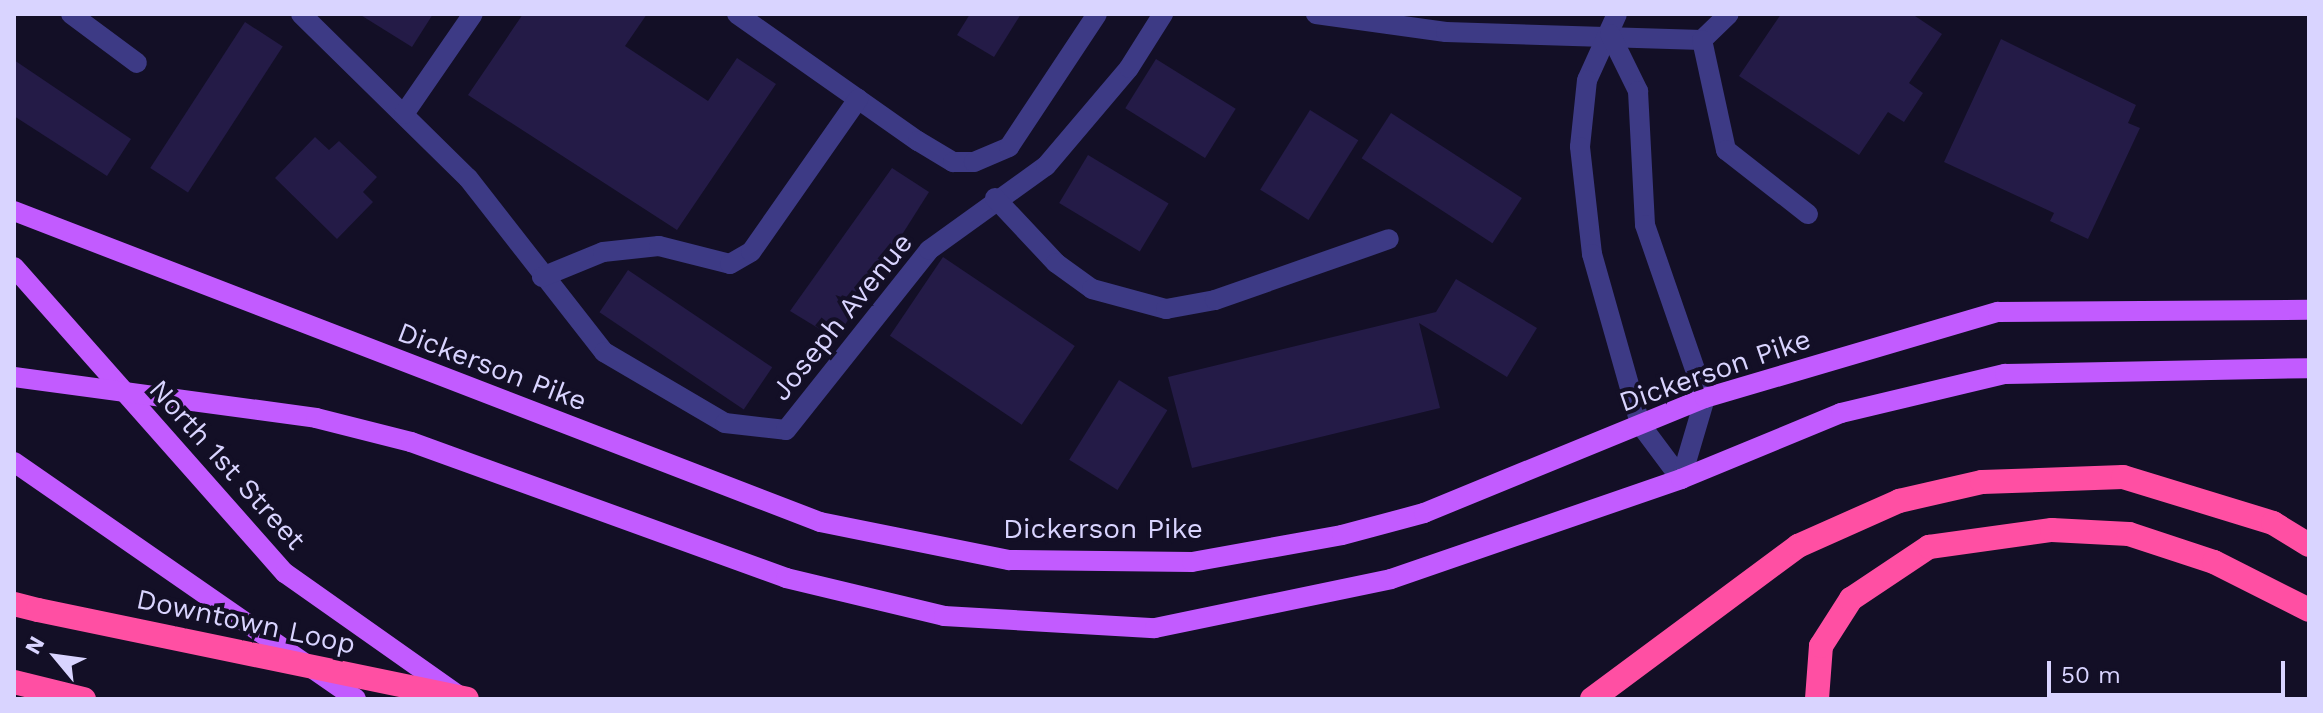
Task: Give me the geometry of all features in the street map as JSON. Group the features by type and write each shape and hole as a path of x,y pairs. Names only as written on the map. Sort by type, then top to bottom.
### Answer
{"highway":[{"path":"1592,699 1798,546 1899,501 1982,482 2123,477 2273,523 2309,545"},
{"path":"1817,699 1821,646 1851,599 1929,547 2052,530 2129,534 2214,562 2309,610"},
{"name":"Downtown Loop","path":"26,607 465,699"},
{"path":"14,682 84,699"}],"main road":[{"name":"Dickerson Pike","path":"14,211 820,522 1009,560 1192,562 1342,535 1424,513 1705,398 1998,312 2309,310"},
{"name":"North 1st Street","path":"14,267 285,573 465,699"},
{"path":"14,377 316,418 411,442 786,578 944,616 1155,628 1391,579 1681,479 1841,413 2005,374 2309,368"},
{"path":"14,462 356,699"}],"street":[{"path":"71,14 137,63"},
{"name":"Joseph Avenue","path":"301,14 468,178 542,277 604,352 661,389 725,423 786,430 929,250 995,198 1046,166 1129,68 1163,14"},
{"path":"404,114 473,14"},
{"path":"737,14 953,162 974,162 1009,147 1097,14"},
{"path":"1316,14 1446,32 1610,34 1702,40 1729,14"},
{"path":"1617,14 1587,80 1580,147 1592,254 1640,424 1681,479"},
{"path":"1610,34 1638,91 1645,225 1705,398 1681,479"},
{"path":"1702,40 1726,150 1808,214"},
{"path":"542,277 603,252 659,246 730,264 751,252 858,99"},
{"path":"995,198 1056,263 1092,289 1166,309 1215,300 1389,239"}],"building":[{"path":"359,14 433,14 412,47"},
{"path":"523,14 647,14 625,46 708,101 737,58 776,84 677,230 468,95"},
{"path":"970,14 1021,14 994,57 957,35"},
{"path":"1781,14 1912,14 1942,34 1909,83 1923,93 1904,122 1888,112 1859,155 1739,76"},
{"path":"245,22 283,47 188,192 150,168"},
{"path":"2001,39 2136,105 2128,123 2140,128 2088,239 2050,221 2054,213 1944,162"},
{"path":"1156,59 1236,109 1205,158 1125,108"},
{"path":"14,60 131,139 107,176 14,116"},
{"path":"1310,110 1358,140 1309,220 1260,190"},
{"path":"1391,113 1522,198 1492,243 1362,158"},
{"path":"315,137 329,150 339,141 377,177 363,192 373,202 337,239 275,178"},
{"path":"1088,155 1169,203 1140,251 1059,203"},
{"path":"892,168 929,192 836,339 790,311"},
{"path":"943,257 1075,346 1022,425 890,336"},
{"path":"628,270 772,367 744,410 599,312"},
{"path":"1456,279 1537,328 1507,377 1419,323 1440,408 1192,468 1168,377 1436,312"},
{"path":"1119,380 1167,410 1118,490 1069,460"}]}
